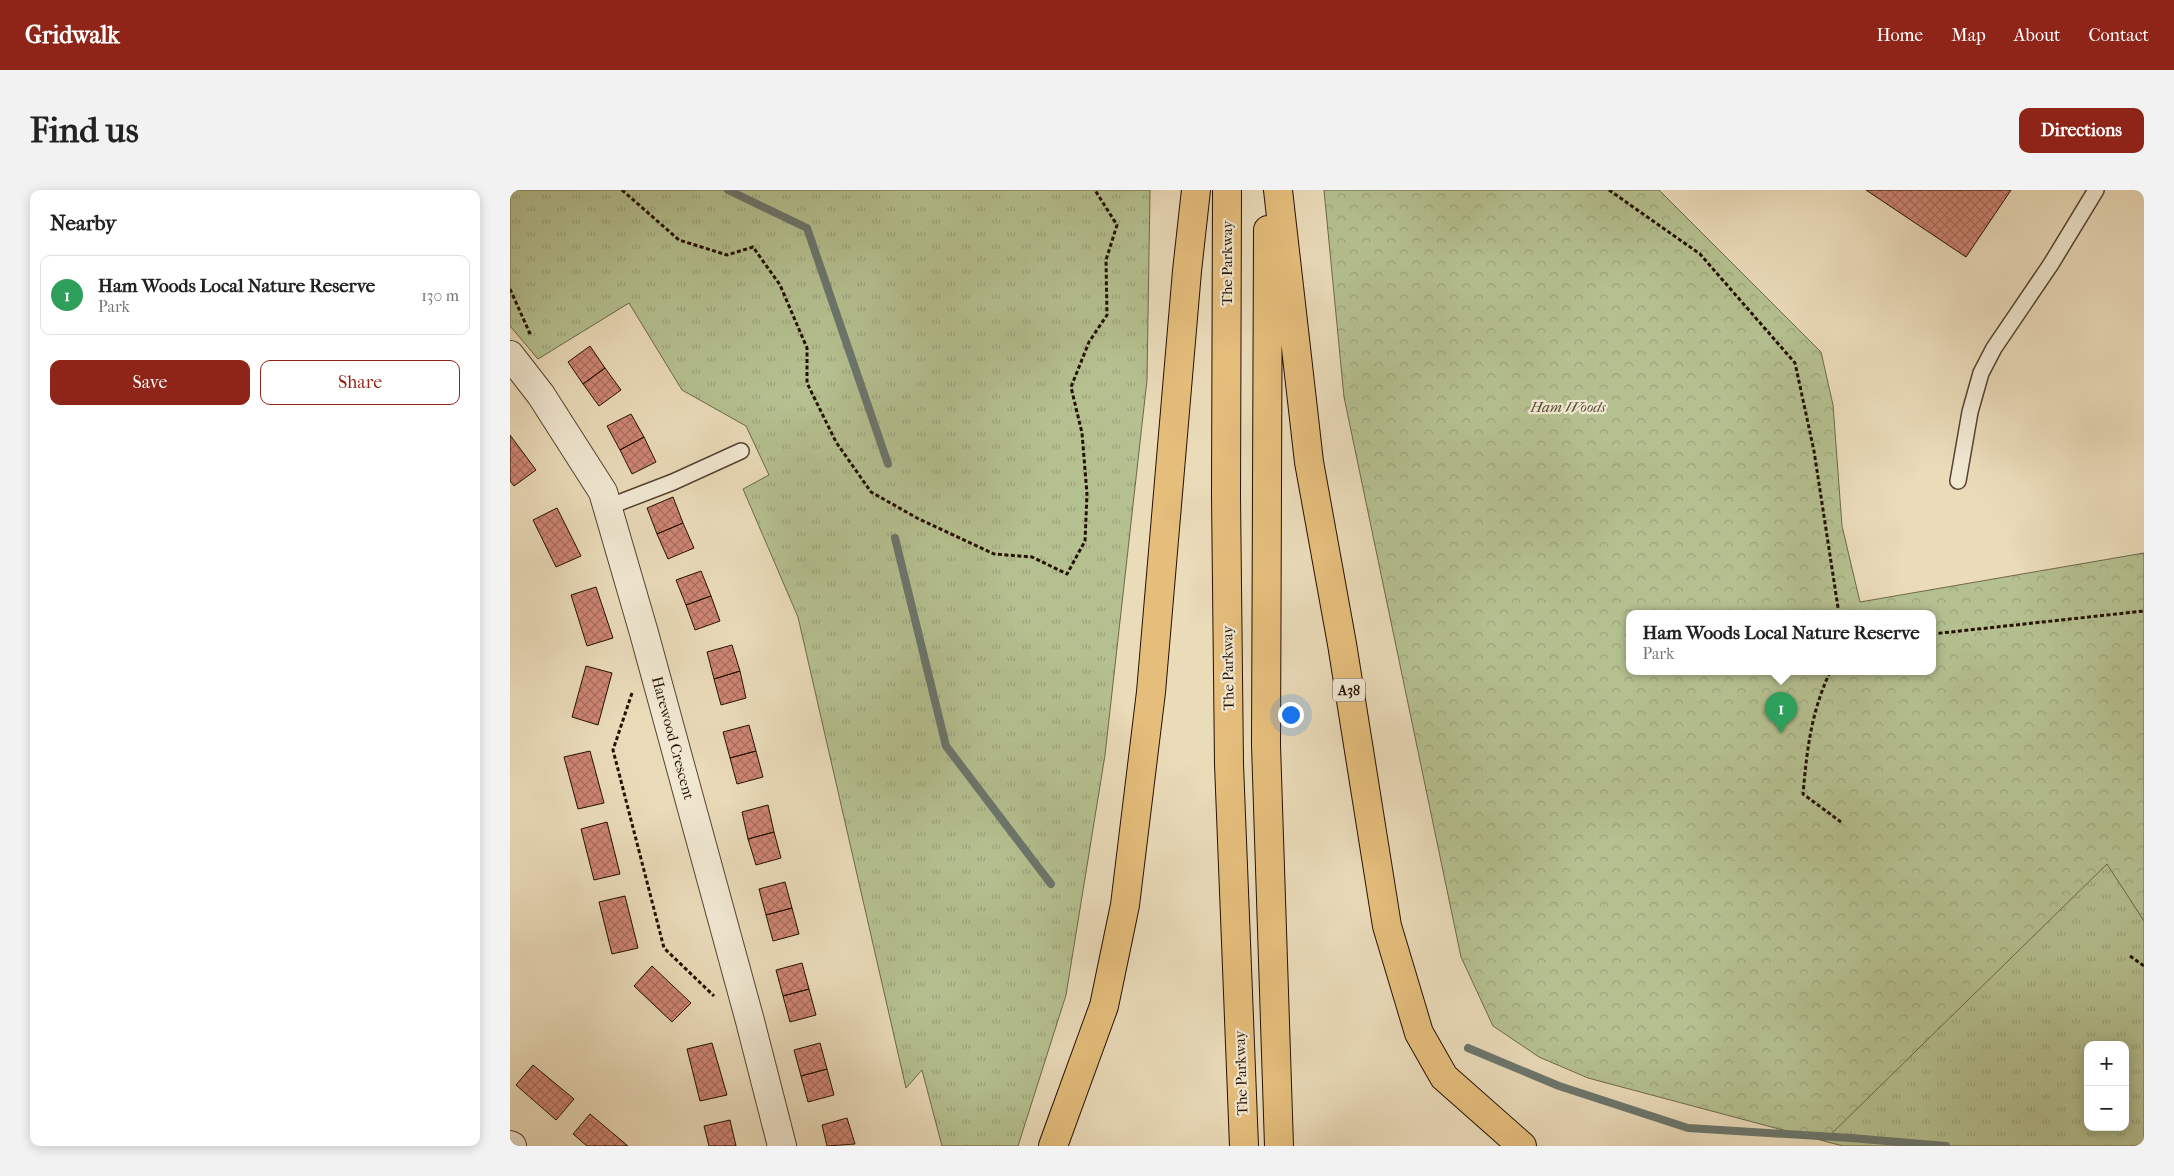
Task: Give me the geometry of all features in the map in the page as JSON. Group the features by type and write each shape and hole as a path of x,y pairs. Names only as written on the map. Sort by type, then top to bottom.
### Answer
{"highway":[{"path":"1053,1146 1104,1006 1125,905 1151,692 1187,271 1196,190"},
{"name":"The Parkway","path":"1227,190 1226,496 1229,764 1244,1146"},
{"path":"1268,190 1266,745 1279,1146"},
{"name":"A38","path":"1278,190 1309,462 1342,644 1387,926 1419,1033 1444,1077 1522,1146"}],"street":[{"name":"Harewood Crescent","path":"510,355 541,395 603,492 750,1021 782,1146"}],"lane":[{"path":"1958,481 1970,412 1981,373 1994,348 2051,264 2096,190"},
{"path":"608,507 673,482 741,450"}],"path":[{"path":"622,190 679,240 727,255 754,247 780,285 807,348 806,383 836,442 871,492 917,518 994,554 1032,557 1067,574 1085,541 1087,494 1082,433 1071,387 1089,342 1107,315 1106,260 1117,225 1095,190"},
{"path":"1609,190 1700,254 1795,363 1814,452 1838,610"},
{"path":"1936,634 2144,610"},
{"path":"1829,675 1818,697 1807,751 1804,794 1841,822"},
{"path":"633,688 613,750 664,948 719,1001"},
{"path":"2130,956 2144,966"}],"green space":[{"path":"510,190 1150,190 1147,380 1105,755 1066,995 1018,1146 942,1146 922,1070 906,1088 798,617 743,489 769,475 746,426 682,390 629,303 538,359 510,326"},
{"name":"Ham Woods","path":"1324,190 1659,190 1821,352 1833,405 1842,526 1860,602 2144,553 2144,921 2107,864 1824,1141 1588,1078 1539,1057 1493,1026 1461,957 1344,397"},
{"path":"2108,864 2144,921 2144,1146 1843,1146 1824,1141 1846,922"}],"building":[{"path":"1866,190 2011,190 1966,257"},
{"path":"590,346 605,368 583,384 568,362"},
{"path":"605,368 621,390 599,406 583,384"},
{"path":"631,414 644,437 620,450 607,426"},
{"path":"510,435 536,470 514,486 510,481"},
{"path":"644,437 656,462 632,474 620,450"},
{"path":"673,497 683,523 657,534 647,508"},
{"path":"557,508 581,556 556,567 533,520"},
{"path":"683,523 694,548 668,559 657,534"},
{"path":"701,571 711,596 686,605 676,580"},
{"path":"596,587 613,638 587,646 571,595"},
{"path":"711,596 720,621 695,630 686,605"},
{"path":"732,645 740,671 714,679 707,652"},
{"path":"586,666 612,673 598,725 572,717"},
{"path":"740,671 746,698 721,705 714,679"},
{"path":"749,725 756,751 730,758 723,732"},
{"path":"590,751 604,803 578,809 564,757"},
{"path":"756,751 763,777 737,784 730,758"},
{"path":"768,805 774,832 748,839 742,812"},
{"path":"607,822 620,874 594,880 581,829"},
{"path":"774,832 781,858 756,865 748,839"},
{"path":"785,882 792,908 766,915 759,889"},
{"path":"625,896 638,948 612,954 599,902"},
{"path":"792,908 799,934 773,941 766,915"},
{"path":"802,963 809,989 783,996 776,970"},
{"path":"652,966 691,1003 672,1022 634,986"},
{"path":"809,989 816,1015 790,1022 783,996"},
{"path":"712,1043 727,1095 700,1101 687,1049"},
{"path":"820,1043 827,1069 801,1076 794,1050"},
{"path":"533,1065 574,1099 556,1120 516,1085"},
{"path":"827,1069 834,1095 808,1102 801,1076"},
{"path":"590,1114 628,1146 587,1146 573,1134"},
{"path":"847,1118 855,1144 827,1146 822,1125"},
{"path":"730,1120 736,1146 709,1146 704,1126"}],"waterway":[{"path":"728,190 807,228 888,464"},
{"path":"895,538 946,746 1051,884"},
{"path":"1468,1048 1559,1086 1688,1128 1946,1146"}],"place":[{"name":"Ham Woods Local Nature Reserve","path":"1781,733"}]}
